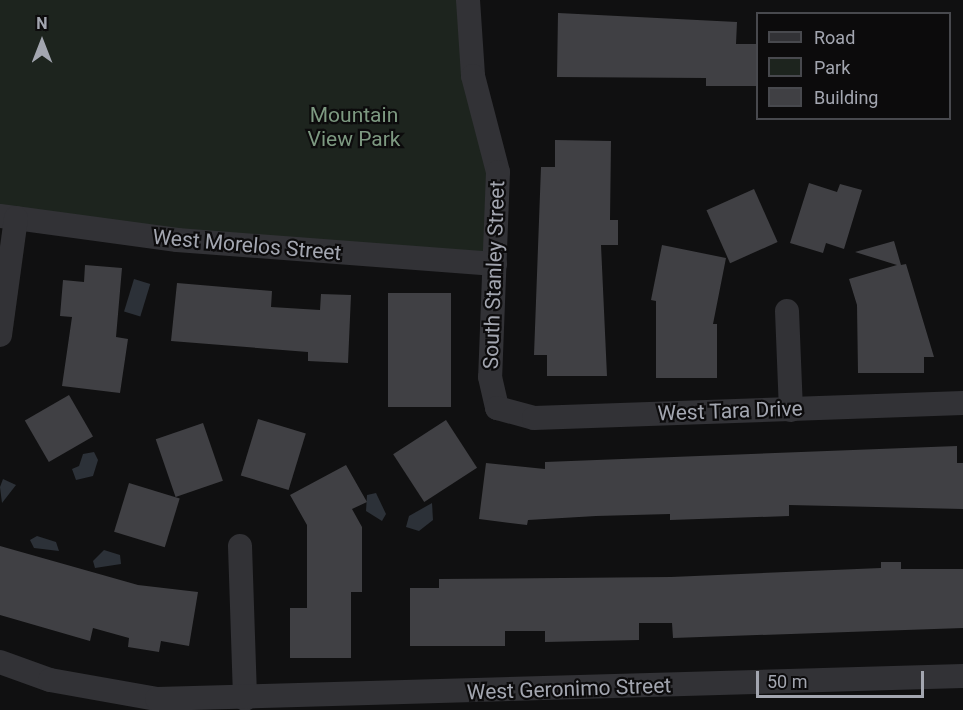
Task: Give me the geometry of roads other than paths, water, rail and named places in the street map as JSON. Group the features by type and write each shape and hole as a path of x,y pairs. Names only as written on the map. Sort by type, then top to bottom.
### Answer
{"street":[{"name":"South Stanley Street","path":"468,0 473,76 498,172 490,377 497,408"},
{"name":"West Morelos Street","path":"8,217 189,241 495,264"},
{"path":"0,335 8,217"},
{"path":"787,311 791,410"},
{"name":"West Tara Drive","path":"497,408 534,418 963,403"},
{"path":"240,546 245,699"},
{"name":"West Geronimo Street","path":"0,662 50,680 157,699 245,699 963,676"}],"park label":[{"name":"Mountain View Park","path":"354,127"}]}
